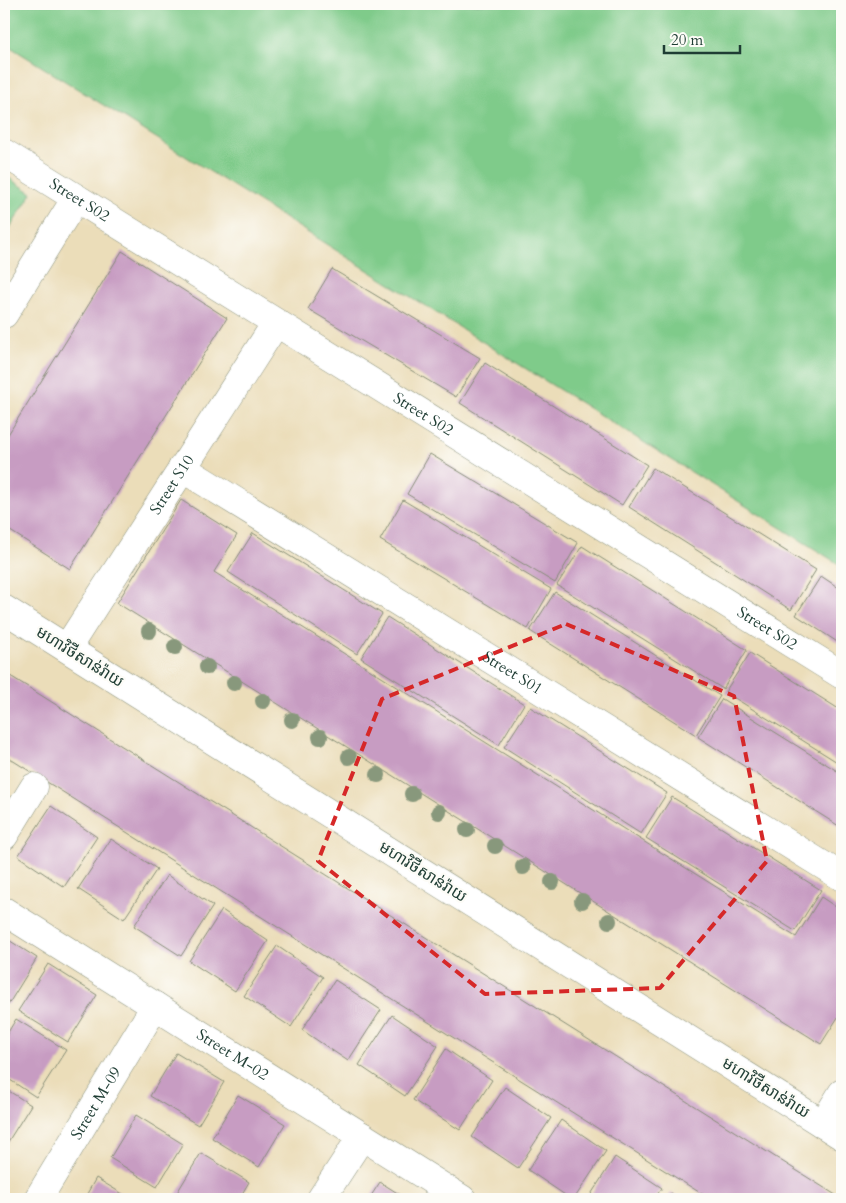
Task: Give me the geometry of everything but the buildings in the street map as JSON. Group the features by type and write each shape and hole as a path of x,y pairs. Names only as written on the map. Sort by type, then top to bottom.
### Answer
{"street":[{"name":"Street S02","path":"4,153 842,676"},
{"path":"4,314 76,198"},
{"name":"Street S10","path":"67,648 276,322"},
{"name":"Street S01","path":"182,468 842,877"},
{"name":"មហាវិថីសាន់រ៉ាយ","path":"4,609 833,1130"},
{"path":"4,836 34,787"},
{"name":"Street M-02","path":"4,911 462,1199"},
{"name":"Street M-09","path":"38,1199 155,1006"},
{"path":"833,1130 842,1093"},
{"path":"321,1199 362,1136"}],"highlighted area":[{"path":"566,624 734,696 767,861 660,988 485,994 318,861 382,699"}],"green space":[{"path":"4,4 842,4 842,566 4,43"},
{"path":"4,175 32,193 4,237"}]}
